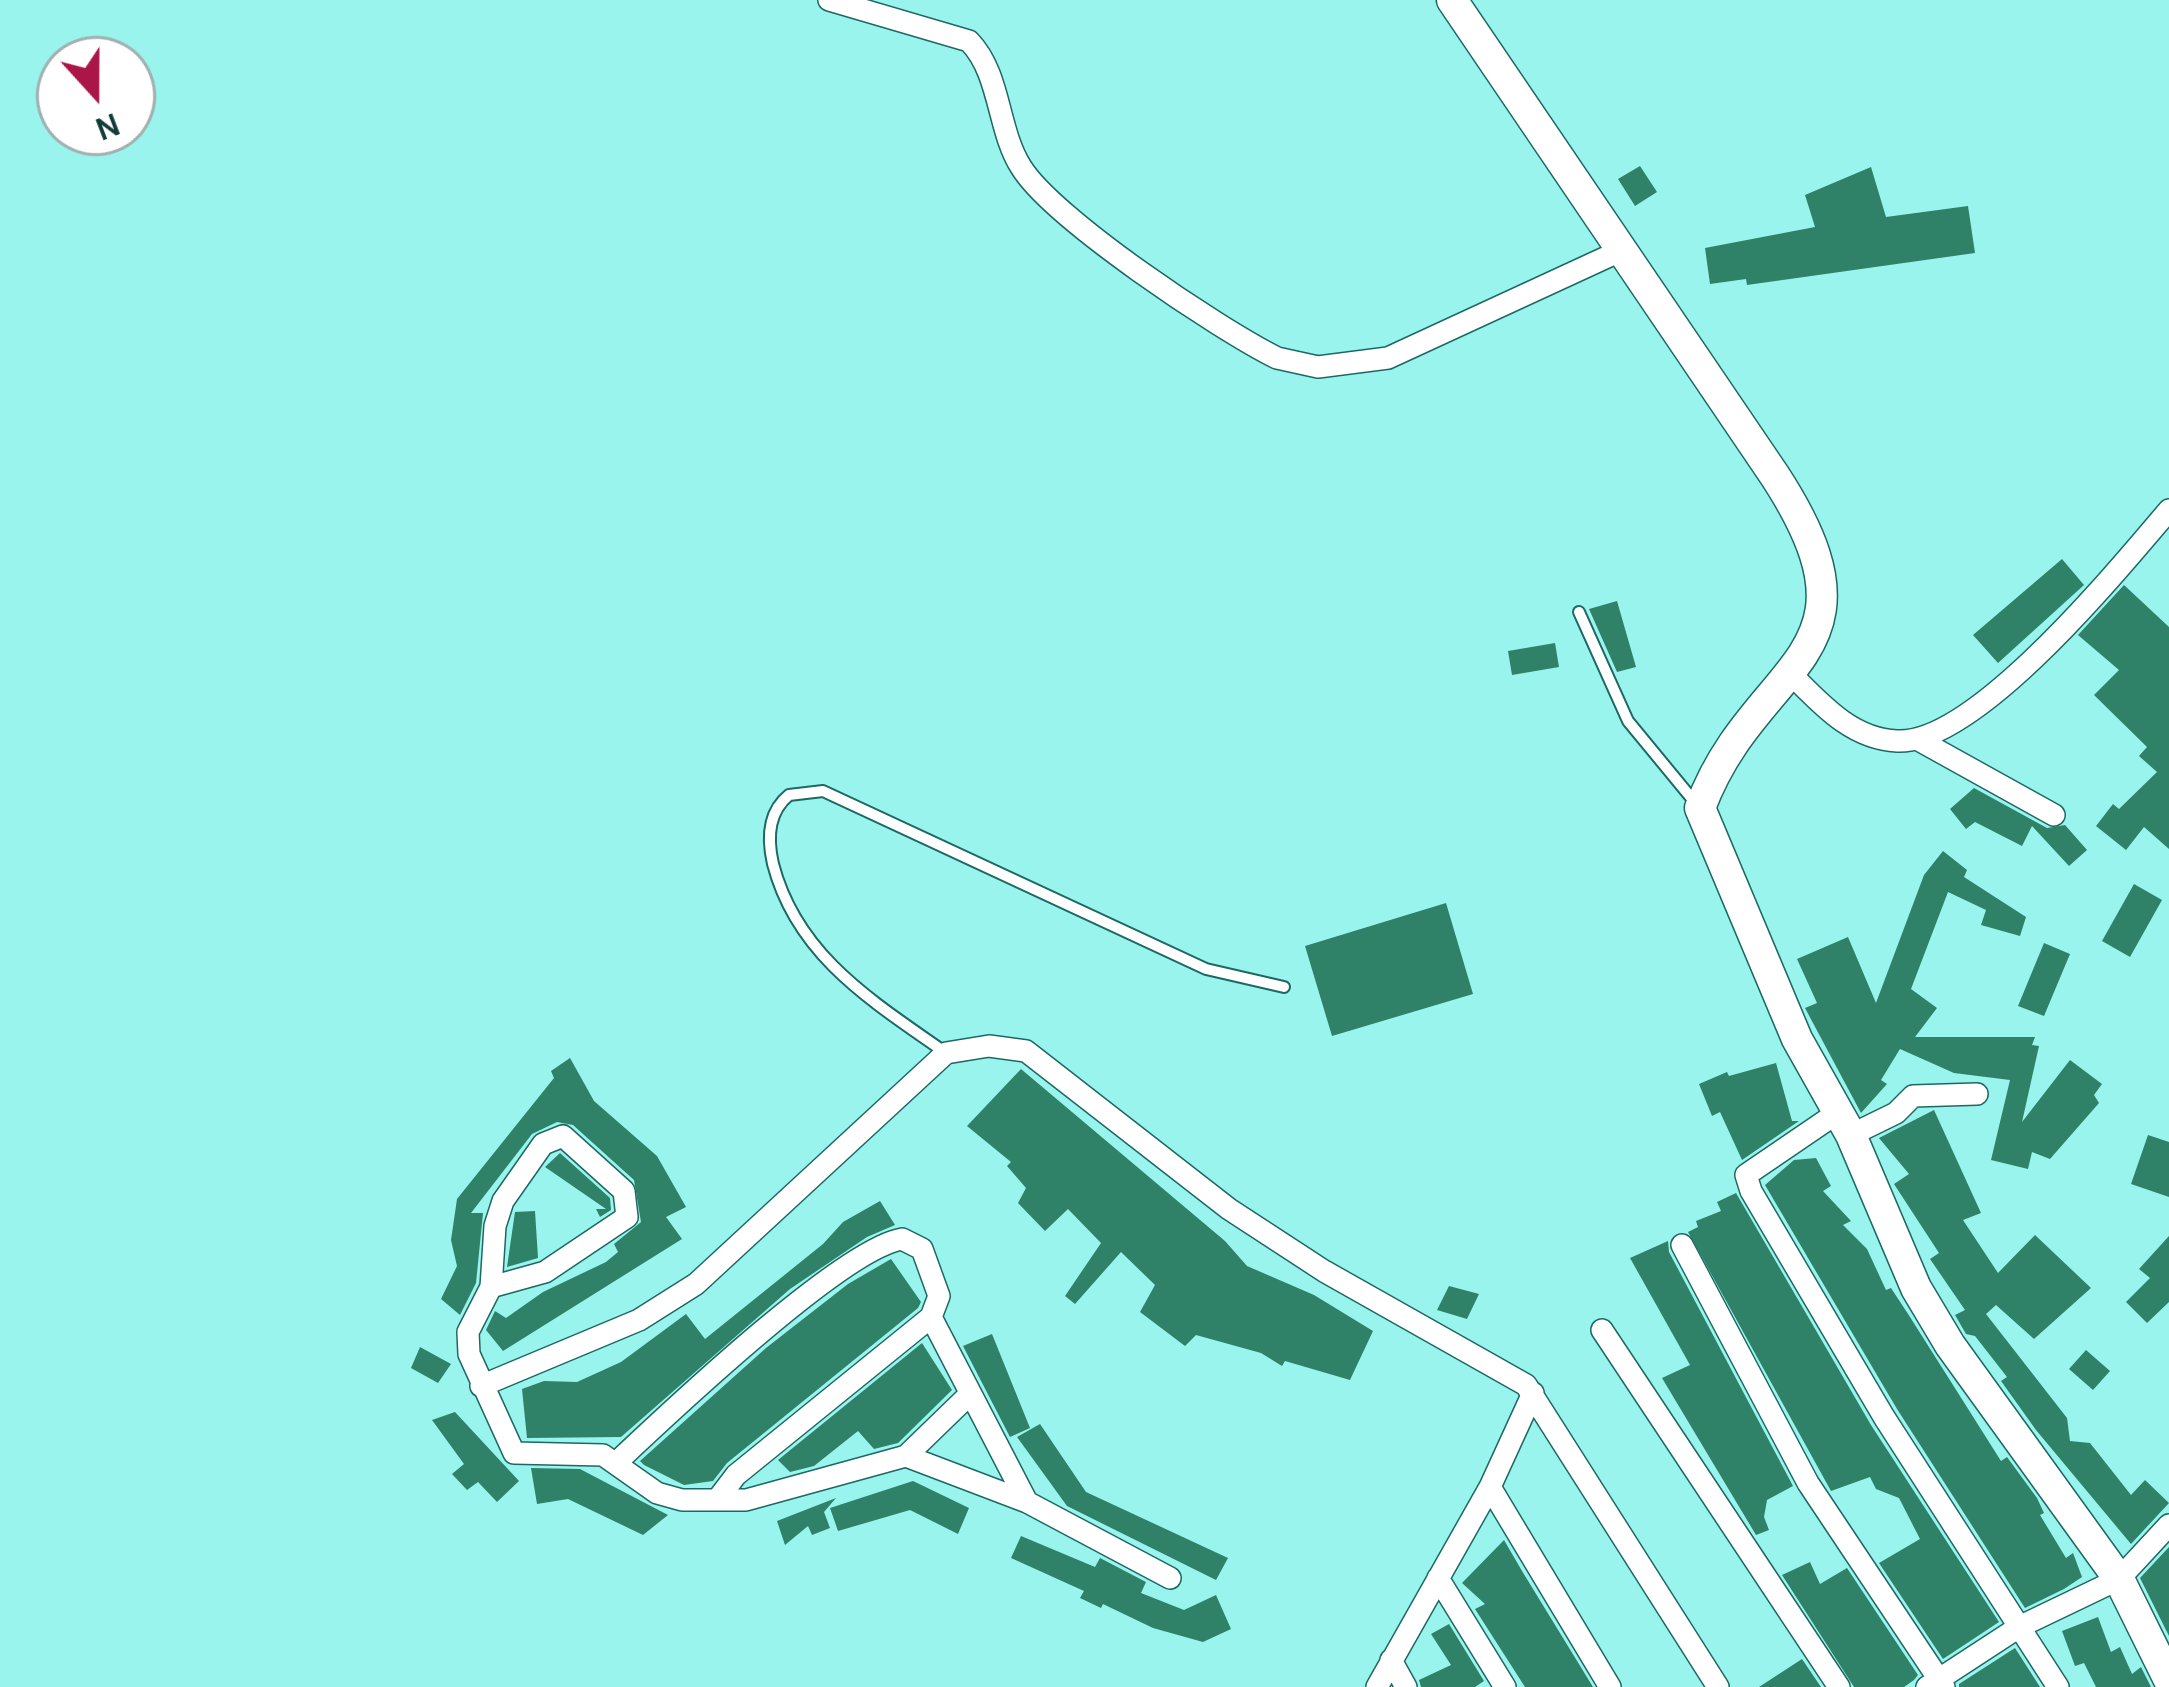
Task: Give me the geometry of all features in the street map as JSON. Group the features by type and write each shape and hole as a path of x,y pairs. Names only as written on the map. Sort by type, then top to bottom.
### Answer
{"street":[{"path":"830,0 969,40 988,71 1018,164 1032,183 1122,255 1277,358 1318,367 1388,358 1620,251"},
{"path":"1452,0 1775,476 1816,549 1824,604 1790,673 1718,771 1700,808 1797,1039 1844,1124 1916,1288 1950,1346 2119,1579 2169,1680"},
{"path":"1790,673 1854,729 1897,741 1917,739 1979,704 2038,653 2081,613 2169,510"},
{"path":"1917,739 2054,815"},
{"path":"481,1386 639,1320 696,1284 946,1053 988,1046 1038,1058 1229,1209 1324,1271 1500,1366 1533,1393 1718,1687"},
{"path":"1977,1094 1913,1096 1896,1113 1844,1124 1746,1175 1837,1341 2058,1687"},
{"path":"490,1287 545,1271 627,1217 624,1191 573,1141 554,1136 543,1144 503,1201 495,1226 490,1287 468,1332 469,1354 514,1453 526,1457 591,1452 617,1462 670,1498 746,1500 906,1456 970,1394"},
{"path":"617,1462 710,1374 888,1241 902,1238 922,1249 939,1296 931,1317 736,1475 717,1499"},
{"path":"1682,1245 1808,1483 1937,1684 2019,1628 2119,1579 2169,1526"},
{"path":"931,1317 1027,1502"},
{"path":"1602,1330 1839,1687"},
{"path":"1377,1687 1490,1487 1533,1393"},
{"path":"906,1456 1027,1502 1170,1577"},
{"path":"1490,1487 1610,1687"},
{"path":"1438,1578 1505,1687"},
{"path":"1391,1660 1406,1687"}],"lane":[{"path":"1579,612 1628,721 1700,808"},
{"path":"946,1053 837,972 793,920 771,857 769,834 780,802 789,795 823,791 1207,968 1284,987"}],"building":[{"path":"1640,166 1657,192 1635,206 1618,179"},
{"path":"1871,167 1886,217 1968,206 1975,253 1747,285 1746,279 1710,284 1705,248 1815,227 1805,195"},
{"path":"2062,559 2084,585 1998,663 1973,635"},
{"path":"2124,585 2169,627 2169,849 2144,827 2126,850 2096,826 2113,804 2119,809 2157,772 2139,756 2147,747 2094,695 2119,670 2078,635"},
{"path":"1617,601 1636,667 1617,672 1589,609"},
{"path":"1555,643 1559,667 1512,675 1508,651"},
{"path":"1974,788 2047,828 2065,825 2087,850 2069,866 2032,826 2022,846 1975,822 1966,829 1950,809"},
{"path":"1943,851 1967,870 1964,877 2026,917 2020,936 1981,925 1986,910 1948,892 1911,989 1937,1008 1915,1037 2035,1037 2032,1045 2039,1046 2022,1122 2070,1060 2102,1084 2094,1095 2099,1103 2050,1159 2032,1152 2028,1169 1991,1160 2010,1080 1954,1073 1900,1049 1881,1080 1887,1084 1861,1113 1805,1008 1817,1003 1797,959 1848,937 1876,1003 1924,875"},
{"path":"2134,884 2162,900 2130,957 2102,941"},
{"path":"1446,903 1473,994 1332,1036 1305,946"},
{"path":"2044,943 2070,954 2044,1016 2018,1006"},
{"path":"570,1058 594,1101 657,1156 686,1207 666,1217 682,1239 503,1351 486,1330 495,1311 506,1318 543,1292 606,1262 618,1252 614,1244 641,1222 634,1180 573,1125 557,1122 532,1134 471,1213 483,1213 476,1283 460,1315 441,1299 457,1266 451,1240 457,1199 554,1078 551,1071"},
{"path":"1776,1063 1792,1121 1799,1121 1742,1160 1720,1112 1712,1116 1699,1084 1727,1072 1729,1076"},
{"path":"1021,1069 1225,1241 1247,1266 1314,1295 1373,1331 1350,1380 1285,1361 1282,1366 1261,1353 1196,1335 1185,1346 1140,1312 1155,1285 1121,1252 1075,1304 1065,1296 1101,1243 1068,1209 1045,1231 1018,1203 1026,1188 1007,1166 1011,1162 967,1126"},
{"path":"1934,1110 1981,1213 1963,1220 1998,1273 2035,1235 2091,1288 2034,1339 1996,1305 1986,1314 2067,1418 2070,1441 2090,1443 2131,1495 2145,1480 2169,1503 2131,1544 2036,1430 2001,1381 2007,1377 1975,1336 1966,1334 1955,1315 1965,1310 1930,1259 1939,1253 1894,1184 1909,1174 1879,1138"},
{"path":"2148,1135 2169,1142 2169,1197 2131,1184"},
{"path":"560,1153 610,1198 611,1210 600,1217 596,1209 606,1209 545,1167"},
{"path":"1816,1158 1831,1186 1823,1191 1851,1221 1843,1225 1867,1249 1886,1290 1891,1288 2001,1461 2007,1457 2037,1498 2044,1513 2040,1515 2066,1558 2073,1553 2082,1577 2064,1589 2025,1608 1897,1409 1765,1185 1794,1160"},
{"path":"1736,1193 1871,1425 1999,1622 1943,1659 1879,1563 1920,1539 1899,1498 1876,1489 1870,1477 1831,1491 1688,1232 1698,1227 1696,1221 1721,1211 1717,1202"},
{"path":"880,1201 895,1225 867,1237 790,1289 621,1437 527,1438 522,1389 544,1381 577,1382 621,1362 686,1314 705,1339 823,1244 843,1222"},
{"path":"535,1211 538,1258 507,1267 515,1212"},
{"path":"2169,1236 2169,1302 2147,1323 2126,1302 2150,1278 2139,1269"},
{"path":"1668,1241 1669,1252 1793,1486 1767,1500 1764,1517 1769,1530 1756,1535 1662,1378 1690,1365 1630,1258"},
{"path":"891,1259 921,1302 918,1308 727,1463 713,1481 684,1485 640,1461 766,1348 848,1284"},
{"path":"1449,1286 1479,1294 1467,1319 1437,1310"},
{"path":"992,1334 1030,1428 1010,1437 963,1346"},
{"path":"922,1343 952,1390 898,1443 874,1449 858,1431 814,1466 790,1472 778,1460"},
{"path":"420,1347 451,1364 438,1383 411,1368"},
{"path":"2086,1350 2110,1371 2093,1390 2069,1369"},
{"path":"455,1412 519,1481 497,1502 478,1482 467,1490 452,1474 464,1464 432,1420"},
{"path":"1040,1424 1086,1492 1228,1558 1216,1580 1067,1506 1017,1437"},
{"path":"531,1468 580,1469 668,1515 643,1535 568,1499 537,1504"},
{"path":"913,1481 969,1508 958,1534 910,1510 838,1531 830,1508"},
{"path":"836,1498 824,1512 830,1528 812,1535 808,1526 785,1545 777,1521"},
{"path":"1021,1536 1095,1567 1100,1558 1146,1582 1141,1593 1184,1610 1216,1595 1231,1629 1203,1642 1153,1628 1103,1604 1101,1608 1080,1598 1084,1591 1011,1558"},
{"path":"1504,1540 1593,1687 1525,1687 1475,1609 1485,1604 1462,1583"},
{"path":"2169,1547 2169,1636 2140,1578"},
{"path":"1810,1562 1820,1584 1847,1568 1918,1675 1914,1680 1904,1687 1854,1687 1782,1575"},
{"path":"2098,1617 2111,1652 2120,1647 2132,1674 2141,1667 2151,1687 2096,1687 2084,1663 2075,1666 2062,1631"},
{"path":"1449,1624 1484,1681 1475,1687 1421,1687 1419,1680 1451,1665 1431,1634"},
{"path":"2015,1648 2040,1687 1959,1687 1959,1684"},
{"path":"1802,1659 1821,1687 1759,1687"}]}
